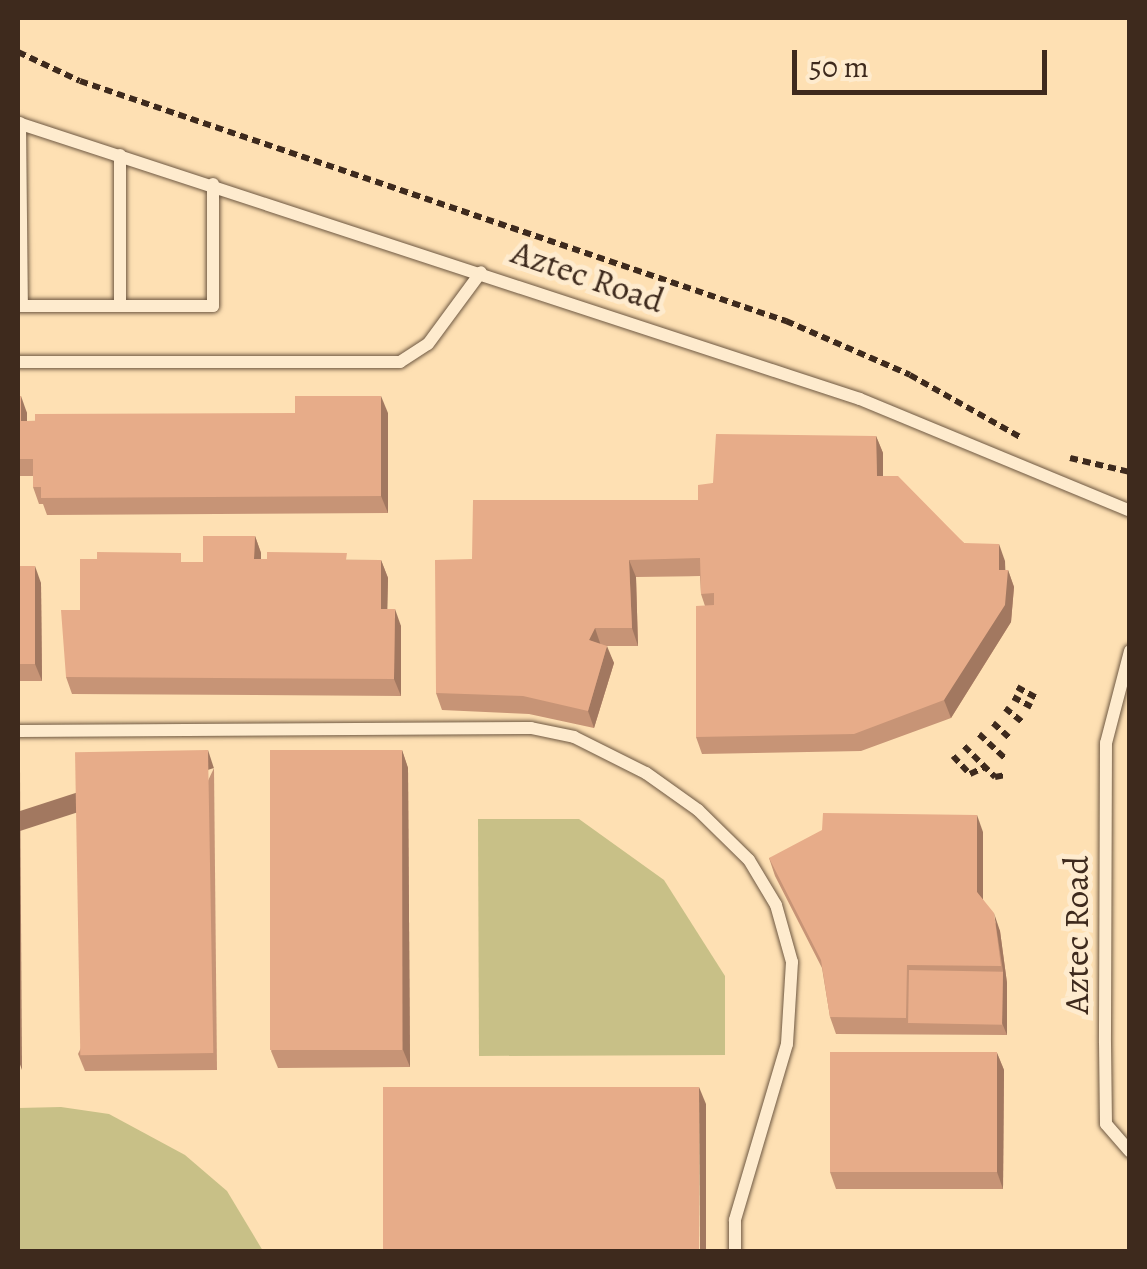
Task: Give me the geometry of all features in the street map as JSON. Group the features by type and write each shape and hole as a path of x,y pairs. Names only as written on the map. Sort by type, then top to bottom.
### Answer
{"lane":[{"name":"Aztec Road","path":"19,123 877,405 1130,512"},
{"path":"19,123 20,306 213,306 213,184"},
{"path":"120,154 120,306"},
{"path":"18,362 400,362 428,344 481,272"},
{"name":"Aztec Road","path":"1130,651 1106,742 1106,1124 1130,1152"},
{"path":"18,731 531,728 574,737 646,773 698,810 748,860 776,905 792,962 787,1044 735,1220 735,1252"}],"path":[{"path":"18,52 80,82 786,321 910,375 1031,443"},
{"path":"1065,457 1130,472"},
{"path":"1016,687 1039,699"},
{"path":"1013,697 1032,708"},
{"path":"1005,708 1022,722"},
{"path":"993,723 1012,740"},
{"path":"979,734 1005,758"},
{"path":"964,746 995,776 1005,775"},
{"path":"952,756 970,774 985,767"}],"shaded area":[{"path":"478,819 579,819 664,880 725,976 725,1055 479,1056"},
{"path":"61,1107 109,1114 185,1155 227,1191 263,1251 18,1251 18,1108"}],"building":[{"path":"18,396 21,421 35,421 35,414 295,413 295,396 381,396 381,496 41,498 41,487 33,487 33,459 18,459"},
{"path":"716,434 876,436 877,476 898,476 964,543 999,544 999,570 1008,570 1005,605 944,700 854,734 696,737 696,606 714,605 714,593 701,594 700,558 629,560 632,628 595,628 589,640 607,646 588,711 523,696 436,693 435,560 472,559 473,500 698,500 698,485 713,483"},
{"path":"203,536 255,536 254,559 267,559 267,552 347,553 346,560 381,560 381,609 395,609 394,679 66,677 61,610 80,610 80,559 97,559 97,552 181,553 181,562 203,562"},
{"path":"18,566 35,566 35,664 18,664"},
{"path":"208,750 213,1053 80,1055 75,752"},
{"path":"270,750 402,750 402,1050 270,1050"},
{"path":"823,813 977,815 977,892 994,913 1001,966 907,965 906,1018 830,1017 821,960 769,858 822,830"},
{"path":"909,970 1003,972 1002,1025 908,1023"},
{"path":"830,1052 997,1052 997,1172 830,1172"},
{"path":"383,1087 699,1087 699,1252 383,1252"}]}
